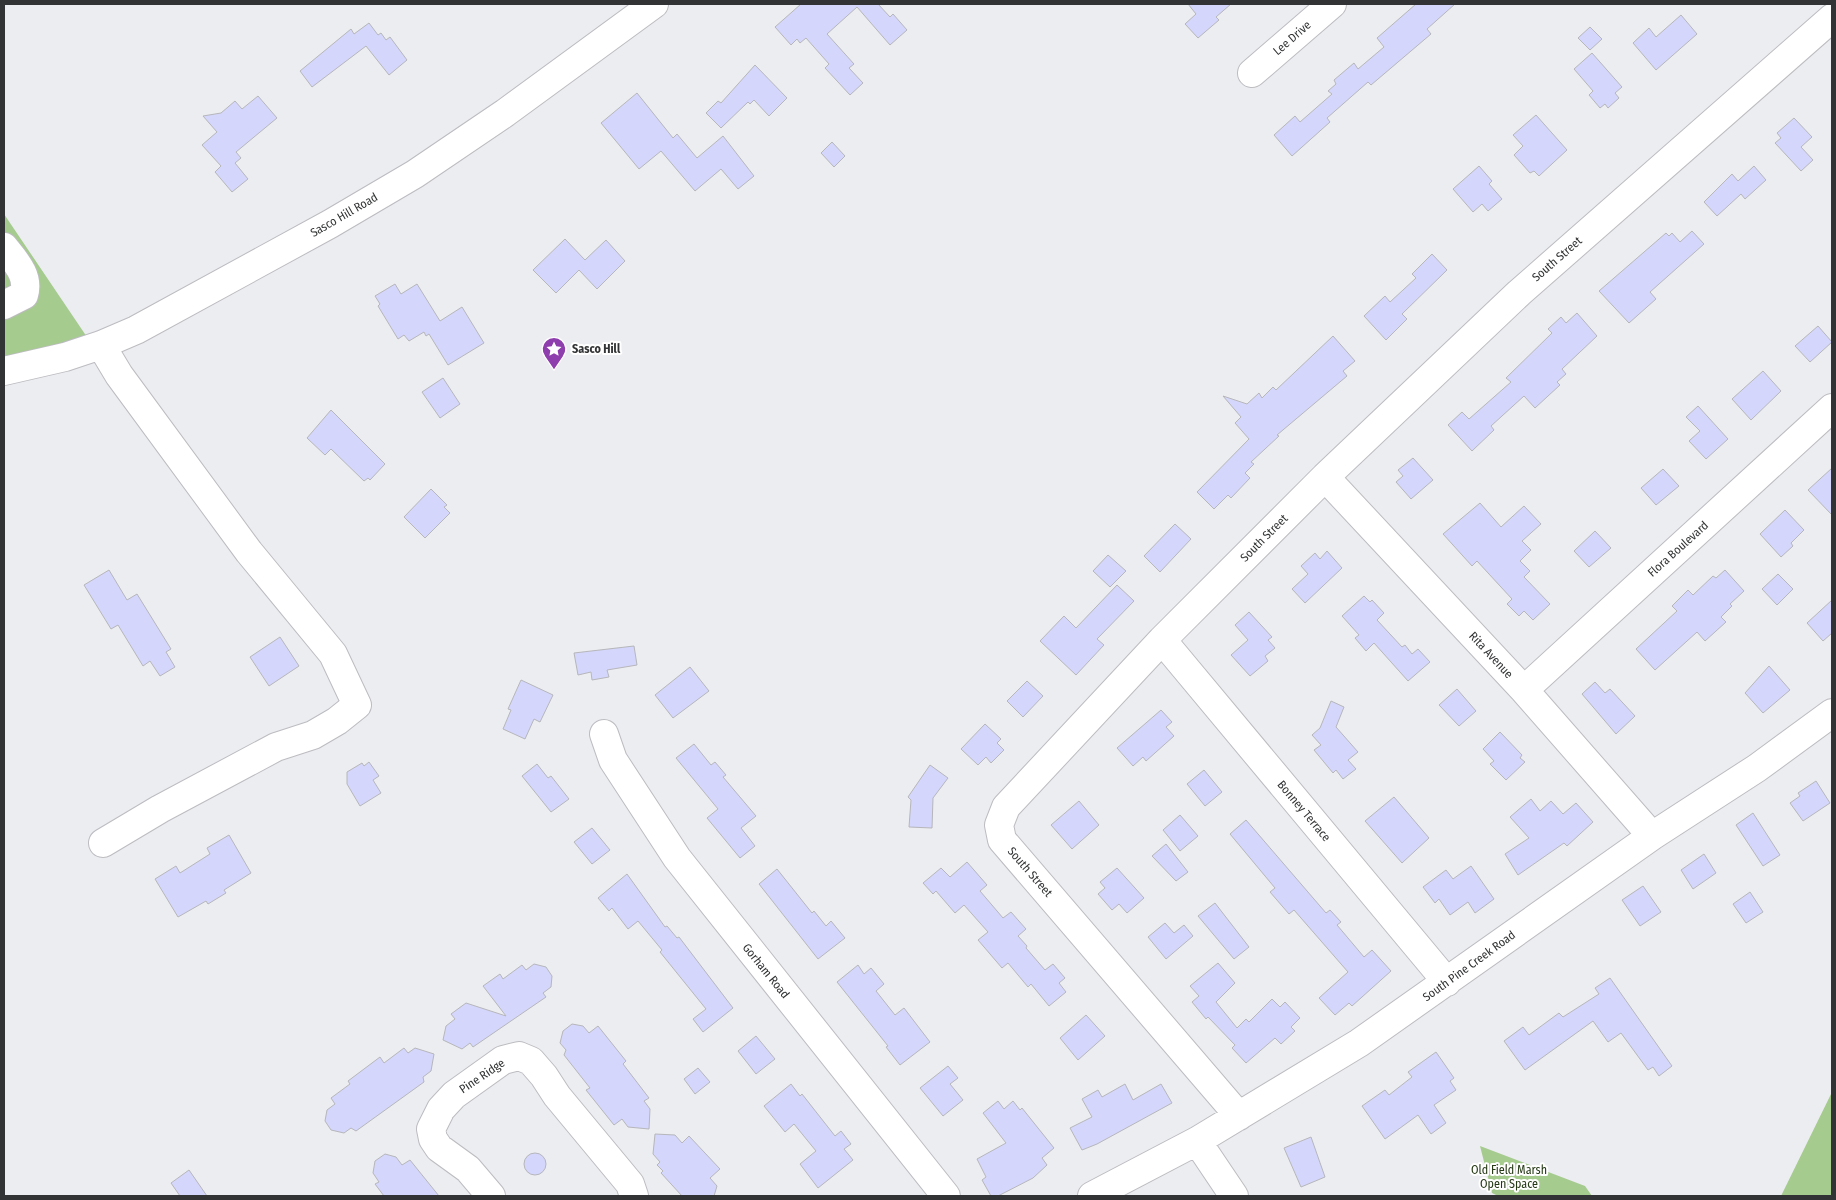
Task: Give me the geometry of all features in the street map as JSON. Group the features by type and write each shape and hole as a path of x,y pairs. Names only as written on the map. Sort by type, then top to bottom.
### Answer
{"street":[{"name":"Sasco Hill Road","path":"4,370 65,357 101,345 136,330 242,272 416,174 654,4"},
{"name":"Lee Drive","path":"1252,73 1332,4"},
{"name":"South Street","path":"1239,1116 1002,840 999,825 1006,807 1162,640 1325,476 1519,293 1832,18"},
{"path":"4,247 20,268 27,286 24,295 4,306"},
{"path":"101,345 118,375 250,552 333,654 357,705 337,721 313,735 267,752 160,809 103,843"},
{"name":"Flora Boulevard","path":"1524,690 1832,408"},
{"name":"Rita Avenue","path":"1325,476 1524,690 1652,836"},
{"name":"Bonney Terrace","path":"1162,640 1447,982"},
{"name":"South Pine Creek Road","path":"1092,1196 1196,1141 1358,1043 1652,836 1757,768 1832,713"},
{"name":"Gorham Road","path":"604,734 614,760 677,858 946,1196"},
{"name":"Pine Ridge","path":"491,1196 468,1169 439,1148 433,1139 431,1129 441,1109 454,1095 504,1060 519,1056 531,1061 544,1076 557,1096 630,1184 634,1196"},
{"path":"1196,1141 1234,1196"}],"green space":[{"path":"4,214 91,343 4,362"},
{"path":"1832,1092 1832,1196 1781,1196"},
{"name":"Old Field Marsh Open Space","path":"1480,1146 1585,1186 1592,1196 1498,1196 1492,1193"}],"building":[{"path":"801,4 878,4 890,17 893,14 907,30 890,45 857,7 827,34 854,64 849,68 863,83 850,95 825,68 829,64 806,38 800,43 797,39 791,45 775,27"},
{"path":"1188,4 1231,4 1216,17 1219,20 1198,38 1185,24 1196,14"},
{"path":"1416,4 1455,4 1427,29 1431,34 1371,85 1368,82 1327,118 1330,122 1292,156 1274,135 1295,116 1300,122 1332,94 1328,91 1336,84 1334,80 1354,63 1358,69 1384,47 1377,38"},
{"path":"1681,15 1697,34 1656,70 1633,43 1649,28 1656,37"},
{"path":"369,23 378,35 381,33 386,40 390,37 407,60 389,75 366,46 312,87 300,71 351,29 354,34"},
{"path":"1590,27 1602,39 1590,50 1578,38"},
{"path":"1592,53 1622,87 1615,93 1619,98 1608,108 1605,104 1600,108 1589,95 1593,91 1574,69"},
{"path":"755,65 787,98 769,116 754,100 750,104 748,102 721,128 706,113 718,101 721,103"},
{"path":"637,93 673,138 677,134 697,158 723,136 754,176 738,189 721,169 695,191 661,151 639,169 601,123"},
{"path":"258,96 277,118 236,152 241,158 235,163 248,179 232,192 215,172 221,166 202,145 217,132 203,116 221,113 235,101 242,109"},
{"path":"1536,115 1567,150 1539,176 1534,171 1530,173 1514,155 1523,146 1513,135"},
{"path":"1794,118 1812,137 1801,147 1813,160 1801,171 1775,143 1781,138 1777,133"},
{"path":"832,142 845,156 834,167 821,153"},
{"path":"1479,166 1492,181 1489,184 1502,199 1488,211 1482,204 1473,212 1453,189"},
{"path":"1754,166 1766,180 1745,199 1741,194 1717,216 1704,202 1732,174 1738,181"},
{"path":"1692,231 1704,244 1650,292 1656,299 1629,323 1599,291 1666,233 1669,236 1672,233 1680,242"},
{"path":"565,239 585,260 606,240 625,261 597,289 579,270 556,293 533,270"},
{"path":"1432,254 1447,270 1402,314 1407,319 1386,340 1364,316 1385,296 1390,302 1416,278 1412,274"},
{"path":"395,284 401,294 417,284 440,321 462,307 484,343 448,365 429,334 426,336 424,332 409,341 404,335 398,339 378,306 380,304 375,296"},
{"path":"1577,313 1597,336 1562,369 1566,374 1557,382 1560,385 1535,408 1524,396 1491,426 1494,430 1472,451 1448,425 1462,412 1469,419 1511,382 1506,378 1552,333 1548,329 1561,317 1566,323"},
{"path":"1818,326 1832,342 1810,362 1795,346"},
{"path":"1333,336 1355,361 1343,371 1347,376 1277,435 1279,436 1251,462 1254,464 1245,473 1250,478 1231,498 1228,495 1214,509 1197,492 1249,439 1235,423 1241,417 1223,396 1247,404 1259,393 1262,398 1273,387 1276,390"},
{"path":"1763,371 1781,391 1751,420 1732,399"},
{"path":"443,378 460,404 440,418 422,392"},
{"path":"1698,406 1728,439 1706,459 1689,441 1700,431 1686,417"},
{"path":"331,410 385,464 370,480 368,478 364,481 331,449 325,455 307,438"},
{"path":"1413,458 1433,480 1411,499 1396,482 1403,476 1398,470"},
{"path":"1832,468 1832,515 1808,490"},
{"path":"1663,469 1679,486 1656,505 1641,488"},
{"path":"431,489 447,505 444,507 450,513 425,538 404,517"},
{"path":"1480,503 1501,527 1524,506 1541,524 1522,541 1531,550 1520,561 1530,571 1524,577 1550,604 1533,620 1524,611 1519,616 1507,604 1512,599 1477,561 1472,566 1443,534"},
{"path":"1785,510 1804,530 1791,543 1793,546 1781,557 1760,534"},
{"path":"1175,524 1191,539 1160,572 1144,556"},
{"path":"1595,531 1611,548 1589,567 1574,551"},
{"path":"1327,551 1342,568 1305,603 1292,589 1308,574 1301,566 1315,553 1320,559"},
{"path":"1108,555 1126,571 1110,587 1093,571"},
{"path":"109,570 127,600 137,594 171,649 166,652 175,667 160,676 150,661 143,666 118,625 111,629 84,585"},
{"path":"1725,570 1744,591 1730,604 1732,606 1721,617 1726,622 1705,641 1697,632 1655,670 1636,649 1677,611 1672,606 1688,590 1693,595 1713,576 1716,578"},
{"path":"1778,574 1793,589 1777,605 1762,589"},
{"path":"1117,585 1134,601 1097,639 1104,645 1076,675 1040,641 1064,616 1076,628"},
{"path":"1364,596 1370,602 1372,600 1384,613 1377,620 1402,647 1405,645 1412,654 1418,649 1430,662 1408,681 1374,643 1366,651 1355,638 1359,635 1342,616"},
{"path":"1832,600 1832,633 1823,641 1807,623"},
{"path":"1249,612 1272,637 1268,640 1275,648 1265,656 1268,661 1250,676 1231,655 1248,640 1235,625"},
{"path":"280,637 299,666 269,686 250,657"},
{"path":"634,646 637,665 607,670 609,677 592,680 591,672 578,675 574,653"},
{"path":"1769,666 1790,690 1763,713 1745,693"},
{"path":"690,667 709,691 673,718 655,695"},
{"path":"521,680 553,695 540,722 534,719 525,739 503,729 511,710 508,709"},
{"path":"1027,681 1043,696 1023,717 1007,701"},
{"path":"1595,682 1605,693 1610,689 1635,716 1616,734 1582,694"},
{"path":"1457,689 1476,711 1459,726 1439,705"},
{"path":"1331,701 1344,707 1336,727 1358,752 1348,760 1356,769 1343,779 1336,770 1333,773 1314,750 1321,745 1312,735 1320,728"},
{"path":"1161,710 1172,722 1166,727 1174,736 1146,761 1143,757 1133,766 1117,748"},
{"path":"985,724 1001,739 997,743 1004,750 991,763 986,757 978,765 961,749"},
{"path":"1500,732 1522,755 1520,758 1525,762 1506,780 1490,764 1494,761 1483,749"},
{"path":"694,744 711,765 715,762 726,775 723,777 756,816 741,828 755,846 740,858 707,818 718,809 676,758"},
{"path":"369,762 379,776 373,780 381,793 360,806 347,784 347,772 362,763 364,766"},
{"path":"537,764 548,778 551,776 569,799 551,812 522,776"},
{"path":"930,765 948,778 933,798 932,828 909,827 911,800 908,797"},
{"path":"1204,770 1222,792 1205,806 1187,784"},
{"path":"1816,781 1830,803 1803,821 1790,803 1800,796 1798,793"},
{"path":"1394,797 1429,838 1402,863 1365,821"},
{"path":"1531,799 1540,811 1551,801 1563,814 1576,803 1593,822 1567,846 1564,843 1518,875 1505,854 1529,838 1510,817"},
{"path":"1079,801 1099,825 1072,849 1051,825"},
{"path":"1753,813 1780,855 1763,866 1736,825"},
{"path":"1180,815 1198,836 1180,851 1163,830"},
{"path":"1246,820 1326,913 1330,910 1341,922 1337,925 1364,957 1372,950 1391,971 1352,1006 1349,1003 1335,1015 1319,998 1348,972 1294,910 1289,914 1270,892 1275,888 1230,834"},
{"path":"592,828 610,850 592,864 574,842"},
{"path":"229,835 251,873 224,890 226,893 208,904 206,901 178,917 155,879 176,866 180,873 210,854 207,848"},
{"path":"1166,844 1188,872 1176,881 1152,856"},
{"path":"1704,854 1716,873 1693,889 1681,870"},
{"path":"967,862 987,885 980,891 1003,918 1011,912 1026,929 1018,936 1027,946 1026,948 1045,970 1053,964 1065,978 1059,983 1066,992 1049,1006 1031,984 1028,987 1008,963 1002,968 978,940 988,932 964,905 955,913 936,891 933,894 923,883 941,868 950,877"},
{"path":"1471,866 1494,899 1475,913 1468,902 1450,915 1439,899 1435,903 1423,887 1446,870 1453,879"},
{"path":"1117,868 1144,898 1127,913 1119,904 1112,910 1098,894 1105,888 1100,882"},
{"path":"777,869 812,913 814,911 826,926 831,921 845,938 818,959 759,884"},
{"path":"627,874 665,927 667,926 677,938 679,937 733,1008 703,1032 693,1019 706,1009 660,952 662,950 638,921 628,929 612,908 609,911 598,898"},
{"path":"1643,886 1661,912 1640,926 1622,900"},
{"path":"1750,892 1763,912 1746,923 1733,904"},
{"path":"1215,903 1249,947 1234,959 1198,916"},
{"path":"1165,923 1174,933 1184,925 1193,936 1166,959 1148,937"},
{"path":"1218,963 1235,983 1216,1002 1237,1028 1246,1019 1249,1022 1272,999 1280,1007 1285,1002 1300,1018 1291,1027 1295,1031 1281,1044 1275,1038 1246,1063 1232,1048 1235,1045 1208,1017 1206,1019 1192,1002 1199,996 1190,986"},
{"path":"534,964 546,967 552,976 551,987 543,993 546,997 473,1047 470,1043 462,1049 443,1040 446,1026 455,1019 451,1014 466,1003 506,1016 483,986 500,974 503,979 522,965 526,970"},
{"path":"858,965 864,974 871,968 884,984 876,991 895,1015 904,1008 930,1042 900,1065 886,1047 888,1046 837,982"},
{"path":"1610,978 1672,1066 1659,1076 1653,1067 1648,1070 1621,1033 1608,1042 1593,1021 1525,1070 1504,1041 1523,1027 1529,1035 1559,1013 1563,1017 1599,994 1595,988"},
{"path":"1086,1015 1105,1036 1078,1060 1060,1038"},
{"path":"572,1024 583,1026 589,1033 598,1026 626,1061 623,1064 649,1098 644,1101 650,1109 649,1129 628,1127 622,1119 614,1125 586,1090 590,1088 564,1055 566,1050 560,1043 563,1031"},
{"path":"756,1036 775,1059 756,1074 738,1051"},
{"path":"404,1048 408,1053 415,1048 434,1054 431,1071 423,1077 424,1082 356,1131 351,1128 344,1133 331,1130 325,1121 327,1110 335,1104 331,1098 350,1084 348,1081 380,1057 384,1063"},
{"path":"1436,1052 1454,1078 1450,1081 1456,1090 1434,1105 1446,1123 1431,1134 1418,1115 1385,1139 1362,1106 1385,1090 1389,1095 1412,1077 1408,1072"},
{"path":"948,1066 958,1078 950,1084 963,1100 943,1116 920,1088"},
{"path":"698,1068 710,1082 695,1094 684,1079"},
{"path":"791,1084 800,1096 802,1094 835,1136 841,1131 851,1144 844,1149 853,1160 818,1188 800,1164 816,1151 794,1124 785,1132 764,1106"},
{"path":"1125,1084 1133,1100 1161,1084 1172,1103 1097,1144 1082,1150 1070,1128 1092,1117 1082,1099 1098,1090 1102,1097"},
{"path":"998,1101 1004,1109 1013,1101 1020,1110 1022,1108 1054,1148 1042,1158 1047,1165 1033,1178 998,1196 991,1196 982,1180 986,1177 977,1159 1006,1143 983,1113"},
{"path":"655,1134 675,1135 682,1143 689,1136 720,1169 710,1178 717,1186 714,1196 682,1196 661,1173 663,1171 657,1165 660,1162 653,1154"},
{"path":"1311,1137 1325,1177 1301,1187 1284,1148"},
{"path":"535,1153 543,1156 546,1164 543,1172 535,1175 527,1172 524,1164 527,1156"},
{"path":"385,1154 396,1157 402,1165 410,1160 439,1196 384,1196 375,1184 379,1182 373,1173 375,1161"},
{"path":"189,1170 207,1196 180,1196 171,1183"}],"place":[{"name":"Sasco Hill","path":"554,370"}]}
